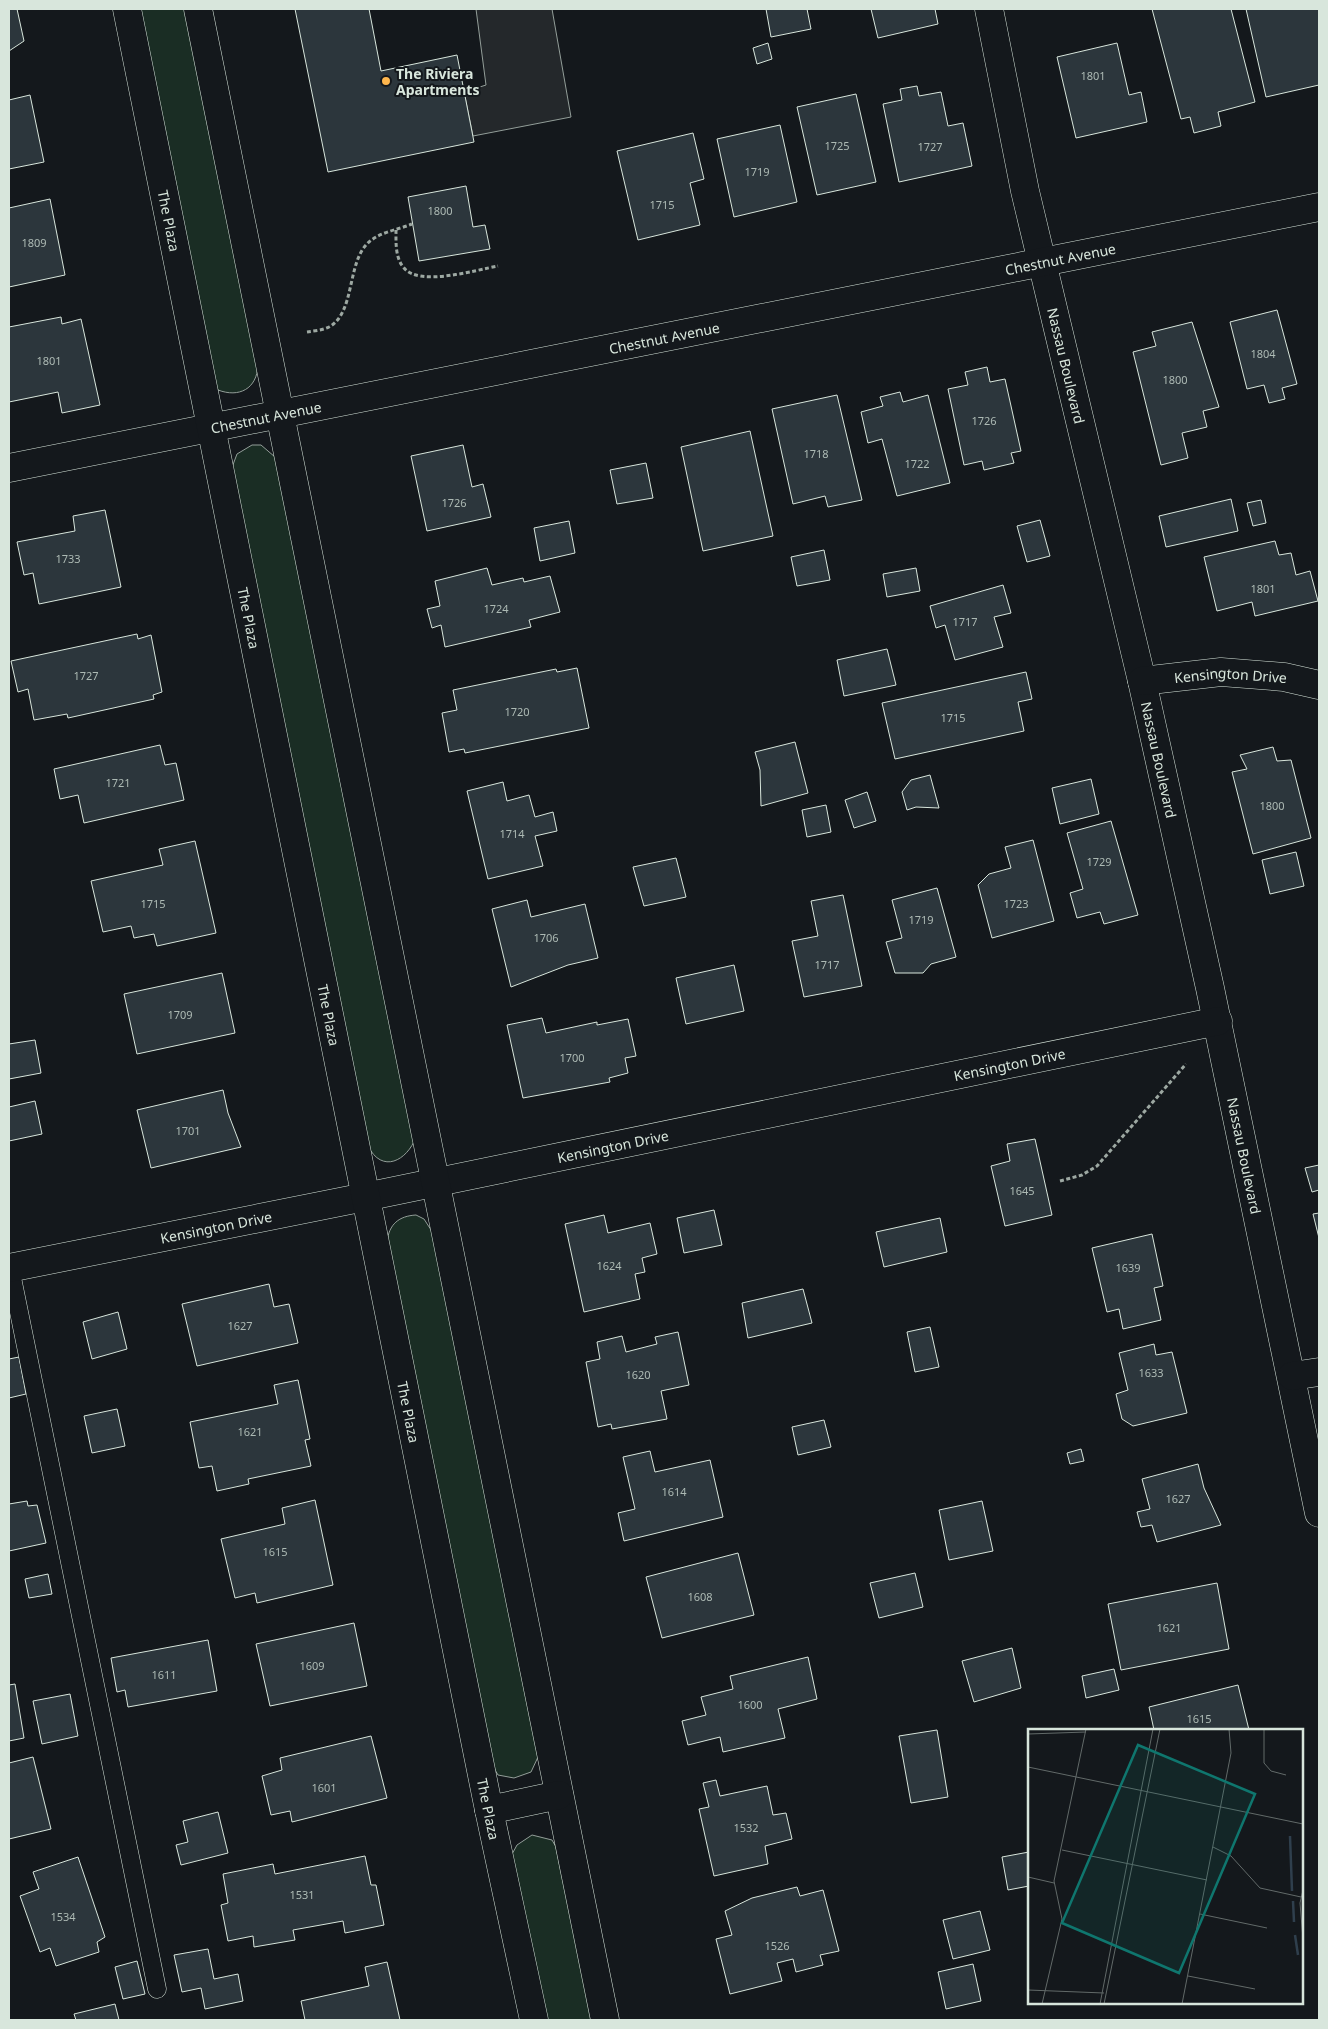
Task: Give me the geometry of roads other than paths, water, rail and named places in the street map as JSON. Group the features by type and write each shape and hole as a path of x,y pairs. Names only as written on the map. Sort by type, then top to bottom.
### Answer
{"street":[{"name":"The Plaza","path":"126,9 365,1197 534,2020"},
{"path":"198,9 604,2020"},
{"name":"Nassau Boulevard","path":"989,9 1041,261 1142,681 1218,1021 1319,1513"},
{"name":"Chestnut Avenue","path":"9,468 211,426 1319,207"},
{"name":"Kensington Drive","path":"1142,681 1221,672 1284,677 1319,685"},
{"name":"Kensington Drive","path":"9,1266 365,1197 1218,1021"},
{"path":"1292,1376 1319,1372"},
{"path":"490,1810 559,1795"}],"lane":[{"path":"9,1266 157,1989"}],"place":[{"name":"The Riviera Apartments","path":"386,81"}]}
